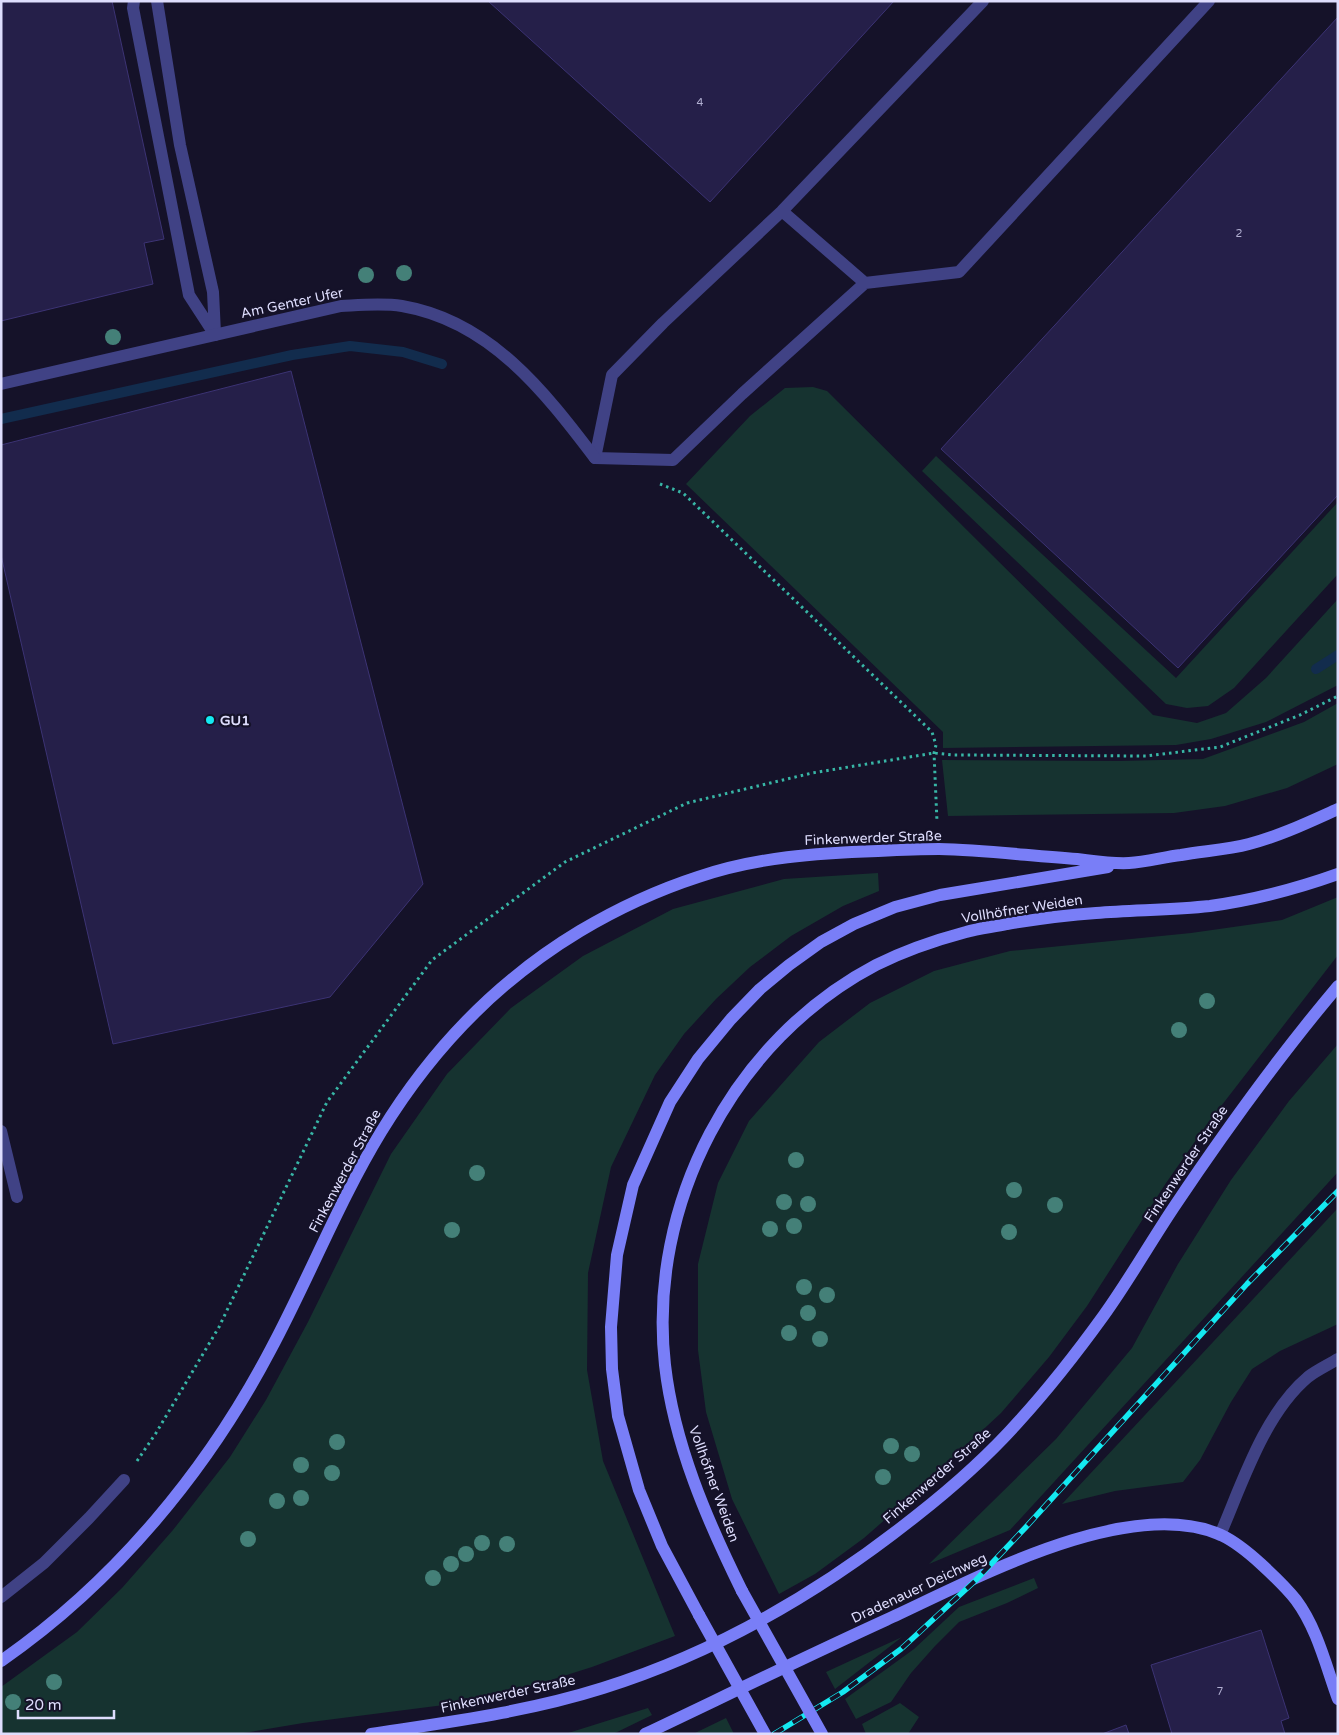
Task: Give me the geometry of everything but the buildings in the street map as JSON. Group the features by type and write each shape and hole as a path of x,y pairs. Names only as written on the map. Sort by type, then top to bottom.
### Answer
{"main road":[{"name":"Finkenwerder Straße","path":"1,1661 31,1640 88,1592 142,1537 190,1477 235,1411 270,1351 346,1196 379,1134 414,1082 452,1035 495,993 541,955 646,897 700,876 753,863 820,853 938,849 1128,863 1246,845 1279,835 1338,809"},
{"name":"Vollhöfner Weiden","path":"765,1734 662,1546 639,1490 618,1416 612,1369 612,1319 617,1255 633,1185 670,1102 704,1052 731,1019 760,989 821,942 854,924 895,907 940,895 1128,863"},
{"name":"Vollhöfner Weiden","path":"822,1734 742,1591 713,1530 678,1435 668,1393 662,1298 671,1238 697,1160 715,1123 750,1070 799,1020 833,992 876,965 918,947 968,931 1034,920 1094,913 1209,906 1261,897 1307,885 1338,874"},
{"name":"Finkenwerder Straße","path":"371,1734 544,1705 613,1684 695,1654 749,1627 814,1589 876,1548 932,1504 978,1463 1020,1421 1105,1314 1175,1205 1241,1110 1294,1038 1338,986"},
{"name":"Dradenauer Deichweg","path":"645,1734 829,1646 1016,1560 1087,1536 1115,1530 1162,1524 1184,1526 1220,1535 1239,1546 1281,1583 1297,1601 1309,1621 1338,1699"}],"street":[{"path":"134,1 133,8 189,295 215,335"},
{"path":"157,1 180,145 213,292 215,335"},
{"path":"983,1 782,211 663,322 612,375 595,458 673,460 742,394 865,284 959,272 1209,1"},
{"path":"782,211 865,284"},
{"name":"Am Genter Ufer","path":"1,384 341,306 401,306 432,313 454,322 484,339 509,360 554,404 595,458"},
{"path":"1,1131 17,1197"},
{"path":"1220,1535 1263,1437 1276,1414 1292,1392 1308,1378 1338,1359"},
{"path":"1,1597 44,1563 124,1480"}],"path":[{"path":"657,482 683,493 932,732 936,745 934,753 937,822"},
{"path":"124,1480 156,1433 219,1327 327,1102 432,960 565,862 687,803 812,773 934,753 954,755 1146,756 1220,748 1300,715 1338,696"}],"green space":[{"path":"813,387 827,391 1153,715 1197,723 1226,713 1266,678 1338,599 1338,685 1266,722 1211,739 1176,745 943,748 943,732 686,484 750,416 785,388"},
{"path":"936,456 1176,678 1338,502 1338,574 1234,688 1208,706 1187,708 1166,704 922,471"},
{"path":"1338,703 1338,764 1287,788 1225,806 1174,813 948,816 942,760 1119,761 1203,759 1304,722"},
{"path":"878,873 879,891 843,906 791,936 750,967 716,999 684,1034 655,1075 611,1167 588,1273 587,1370 603,1461 675,1636 592,1667 491,1699 303,1723 238,1734 1,1734 1,1687 77,1632 122,1588 173,1530 230,1457 266,1400 308,1322 391,1154 447,1074 511,1008 583,956 673,909 784,879"},
{"path":"1338,897 1338,955 1208,1123 1166,1183 1087,1306 1049,1357 1001,1413 904,1503 864,1538 815,1574 779,1594 732,1499 706,1412 698,1350 698,1264 718,1183 749,1121 819,1042 870,1003 934,971 1010,951 1191,933 1282,920"},
{"path":"1338,1044 1338,1172 1010,1530 929,1564 1056,1439 1132,1348 1178,1264 1231,1180 1289,1101"},
{"path":"1338,1208 1338,1324 1280,1351 1252,1369 1231,1402 1200,1460 1183,1482 1115,1491 1062,1504"},
{"path":"1034,1578 1038,1588 1007,1603 959,1622 911,1673 891,1702 856,1719 845,1699 914,1649 959,1607"},
{"path":"902,1637 835,1689 826,1672"},
{"path":"900,1703 919,1717 908,1734 866,1734 862,1724"},
{"path":"648,1708 652,1715 613,1734 565,1734"},
{"path":"726,1718 734,1734 693,1734"}],"waterway":[{"path":"1,419 292,355 350,346 403,352 442,364"},
{"path":"1316,669 1338,655"}],"railway":[{"path":"774,1734 843,1692 901,1649 976,1580 1247,1284 1338,1191"}],"place":[{"name":"GU1","path":"210,720"}]}
